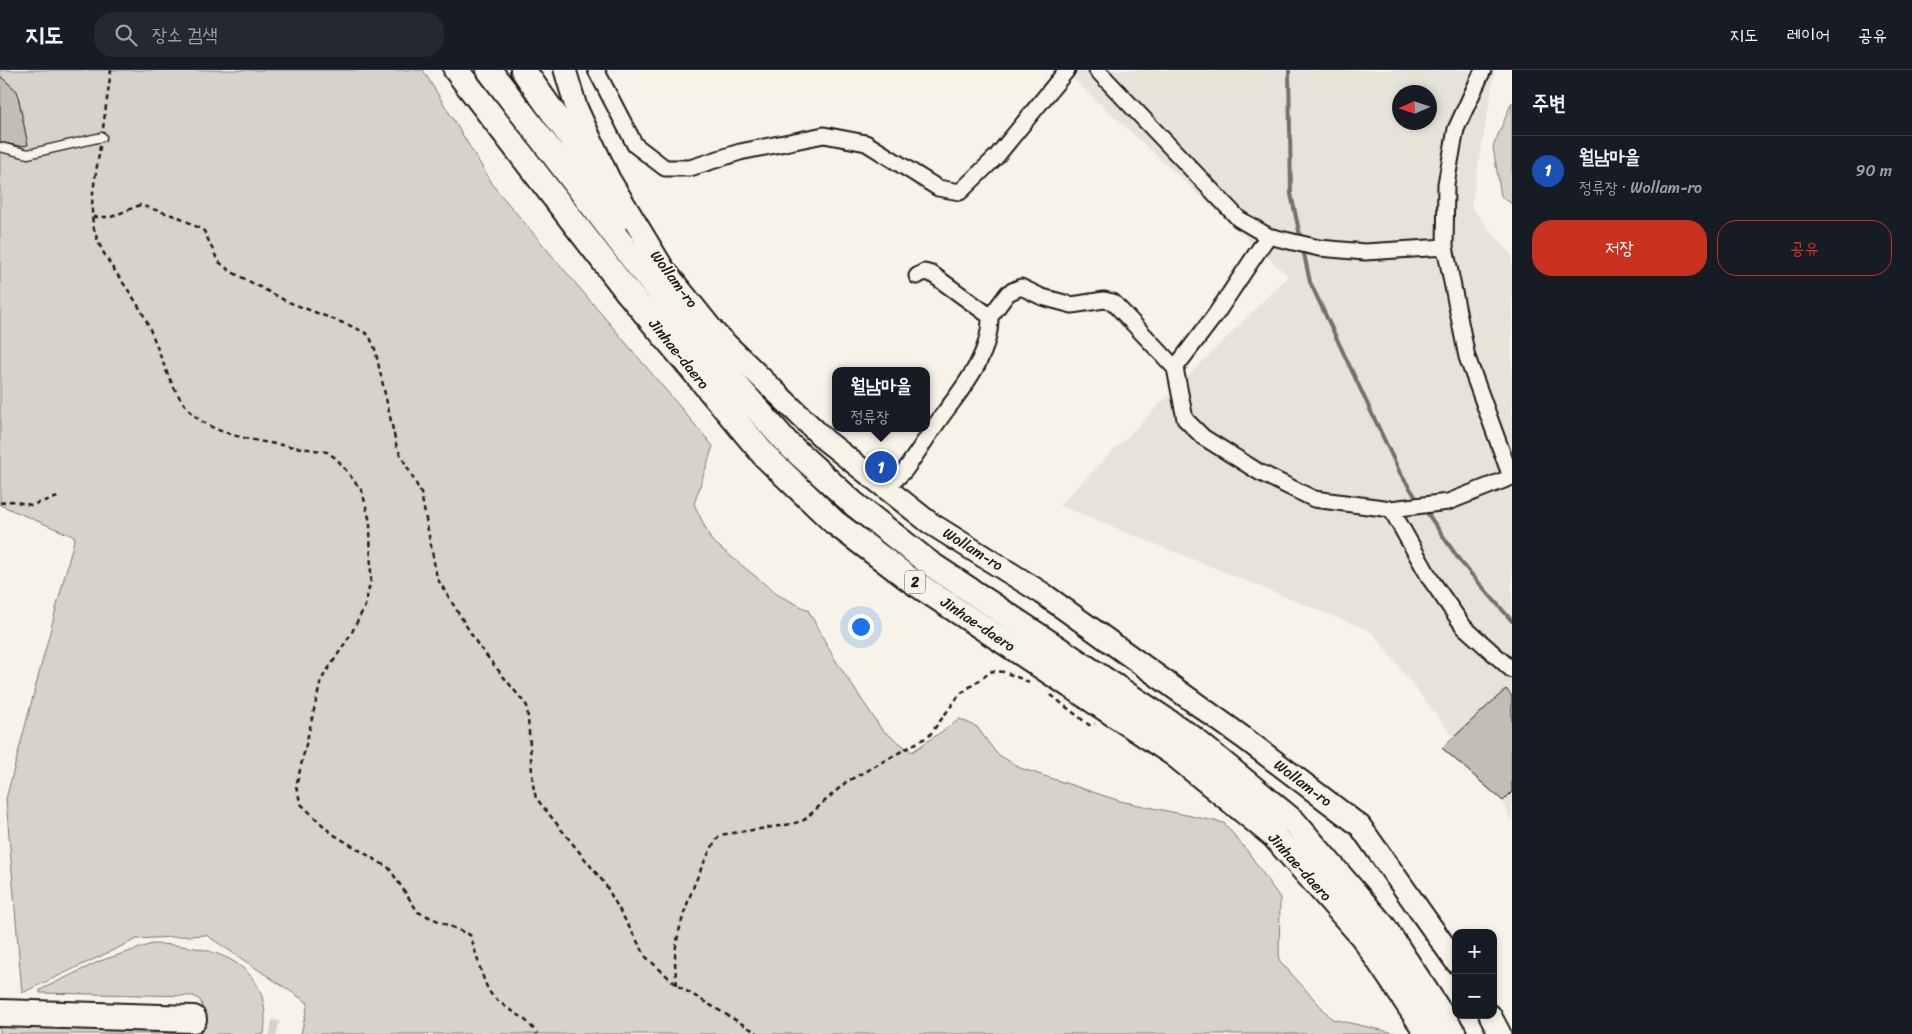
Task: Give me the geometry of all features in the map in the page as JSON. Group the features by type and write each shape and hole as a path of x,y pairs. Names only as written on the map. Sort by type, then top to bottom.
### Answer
{"highway":[{"name":"Jinhae-daero","path":"456,70 626,290 765,456 834,522 897,569 1174,754 1274,836 1363,937 1428,1034"},
{"name":"Jinhae-daero","path":"489,70 633,259 716,362 786,442 854,504 929,563 1192,737 1294,822 1383,926 1454,1034"},
{"path":"523,70 589,162 633,259"},
{"path":"0,1013 193,1019"}],"main road":[{"name":"Wollam-ro","path":"565,70 576,107 609,179 663,268 716,334 825,440 930,523 1042,593 1244,738 1360,826 1452,956"},
{"path":"1492,1019 1500,1034"}],"street":[{"path":"596,70 635,145 665,168 690,168 740,152 824,135 866,143 938,188 960,192 996,157 1067,70"},
{"path":"1098,70 1239,219 1268,236 1319,248 1365,252 1445,247"},
{"path":"881,484 896,478 905,470 970,378 987,342 991,325 990,314 1008,293 1022,286 1042,297 1072,305 1108,301 1120,309 1175,368 1185,419 1203,437 1259,472 1314,499 1391,509 1448,502 1511,477 1467,357 1445,247 1446,184 1456,129 1483,70"},
{"path":"1175,368 1216,314 1268,236"},
{"path":"917,276 924,272 932,274 972,304 990,314"},
{"path":"1391,509 1431,580 1464,627 1512,670"}],"lane":[{"path":"0,147 28,154 102,137"}],"path":[{"path":"111,70 92,202 94,227 101,249 140,309 164,366 188,410 206,424 236,436 327,452 337,459 362,491 370,522 371,578 364,606 321,680 296,786 301,804 331,833 389,868 418,912 470,935 490,992 504,1006 521,1014 537,1034"},
{"path":"93,217 111,217 140,205 181,218 204,231 218,261 230,270 286,301 356,328 369,335 375,350 397,448 421,493 438,578 478,645 527,706 533,786 536,798 605,884 646,957 678,986 759,1034"},
{"path":"0,503 12,501 31,505 58,496"},
{"path":"678,986 675,956 682,917 711,847 720,836 792,824 804,820 846,782 928,736 960,694 992,671 1004,672 1036,684"},
{"path":"1044,690 1089,725 1103,723"}],"shaded area":[{"path":"0,70 423,70 495,188 713,446 694,504 711,540 778,595 808,610 834,658 882,730 912,752 960,719 977,727 996,753 1020,768 1120,801 1224,823 1248,852 1280,898 1279,960 1332,1019 1399,1034 301,1034 308,1003 206,935 137,939 22,993 6,799 75,537 0,505"},
{"path":"1063,70 1495,70 1471,207 1512,256 1512,825 1503,801 1372,632 1059,505 1288,276"},
{"path":"1512,102 1512,204 1501,196 1493,147"},
{"path":"152,944 196,948 216,953 234,962 249,973 259,989 264,1009 264,1034 192,1034 199,1030 202,1005 200,1000 194,996 40,993 40,990 100,961"},
{"path":"0,1024 165,1032 178,1034 0,1034"}],"building":[{"path":"0,76 17,91 28,145 19,146 0,142"},
{"path":"1506,689 1512,696 1512,792 1503,801 1442,748"}],"waterway":[{"path":"1289,70 1291,194 1301,240"},
{"path":"1303,249 1310,282 1400,473 1415,496"},
{"path":"1428,514 1460,561 1512,621"}],"tunnel":[{"path":"193,1019 277,1034"}],"place":[{"name":"월남마을","path":"881,467"}]}
